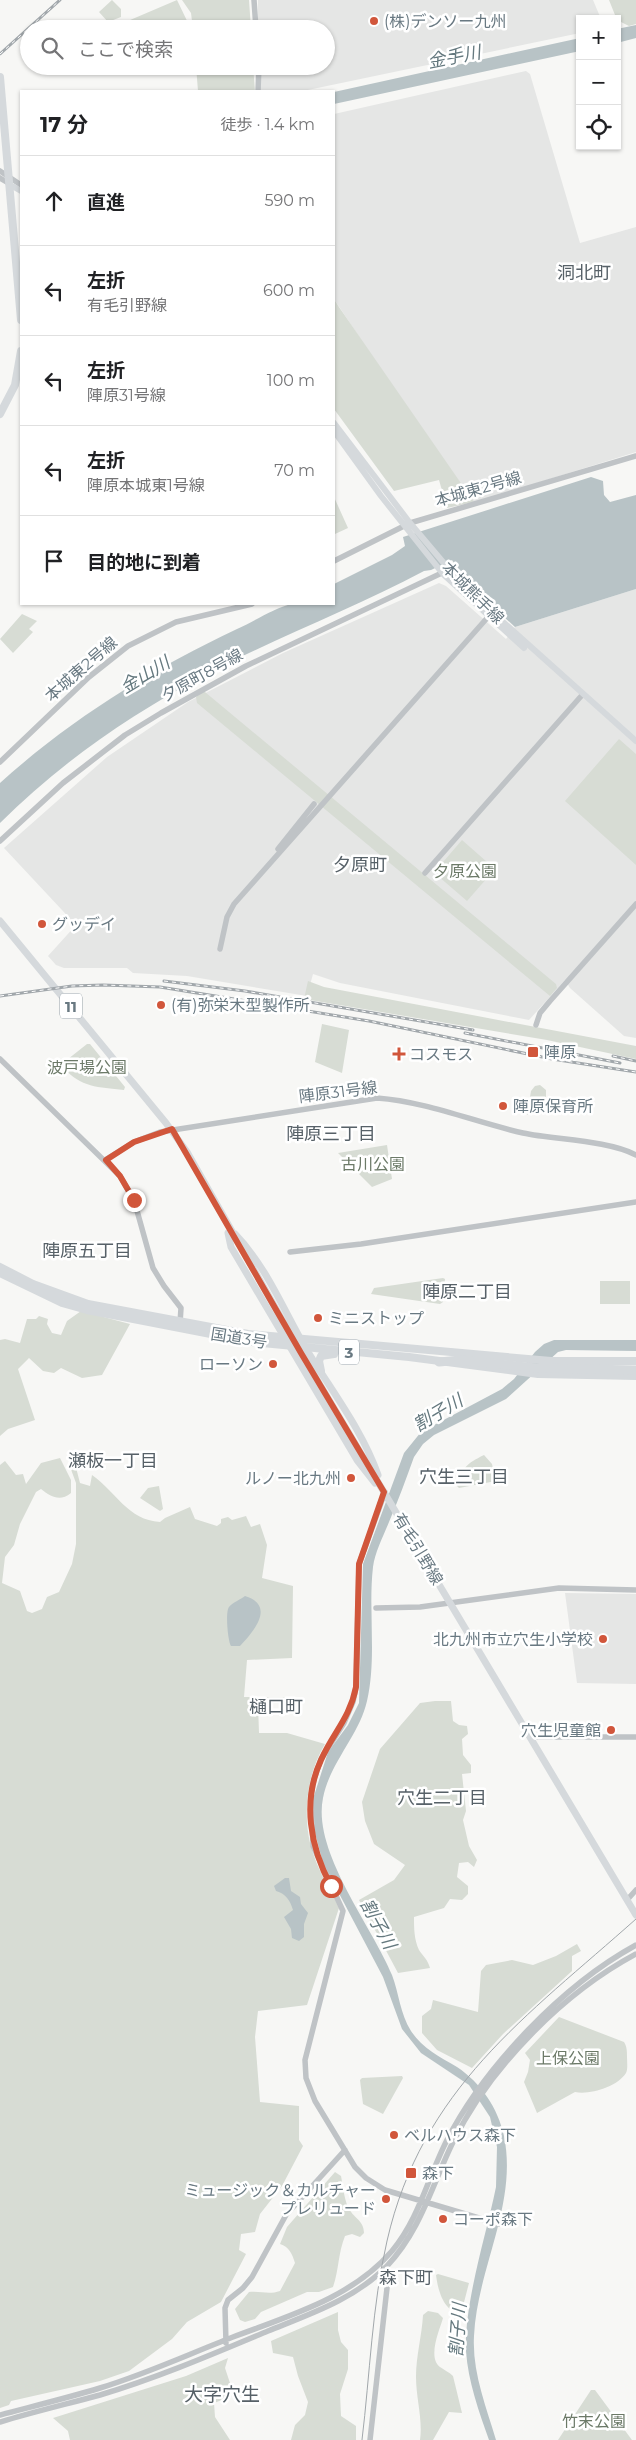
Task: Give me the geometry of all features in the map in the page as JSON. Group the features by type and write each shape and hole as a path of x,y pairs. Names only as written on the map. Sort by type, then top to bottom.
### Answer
{"highway":[{"path":"0,77 11,182 20,307"},
{"path":"0,414 18,386 20,363"},
{"name":"国道3号","path":"0,1266 33,1284 88,1304 252,1342 288,1344 439,1362"},
{"name":"国道3号","path":"0,1273 62,1303 87,1310 180,1325 360,1346 528,1359 553,1366 636,1361"},
{"path":"320,1371 319,1361 322,1354 361,1353"},
{"name":"3","path":"439,1362 461,1360 518,1369 536,1374 636,1376"},
{"name":"3","path":"518,1369 553,1366 636,1370"}],"main road":[{"path":"11,182 20,190"},
{"name":"本城熊手線","path":"335,424 413,532 488,617 636,741"},
{"name":"本城熊手線","path":"335,432 407,524"},
{"name":"本城熊手線","path":"444,569 636,746"},
{"name":"有毛引野線","path":"0,921 172,1129 359,1450 636,1915"},
{"path":"227,1226 231,1247 282,1336 357,1460 386,1495"},
{"path":"227,1226 255,1258 296,1328 304,1346 371,1455 386,1495"}],"street":[{"path":"254,0 255,20"},
{"path":"258,75 258,90"},
{"path":"0,171 11,182"},
{"path":"0,178 20,185"},
{"name":"本城東2号線","path":"335,560 407,524 636,456"},
{"name":"夕原町8号線","path":"0,841 63,783 125,735 246,666 444,569"},
{"name":"本城東2号線","path":"0,762 90,677 128,646 176,622 248,605"},
{"path":"234,904 488,617"},
{"path":"425,872 582,696"},
{"path":"220,949 227,917 234,904 314,804"},
{"path":"536,1025 540,1013 636,904"},
{"path":"0,1059 106,1160 120,1176 134,1200 154,1268 169,1294 181,1308 180,1325"},
{"name":"陣原31号線","path":"106,1160 134,1142 172,1129 377,1098 414,1102 524,1133 613,1147 636,1156"},
{"path":"290,1252 361,1244 636,1202"},
{"path":"386,1495 359,1564 356,1687 353,1702 344,1722 321,1759 311,1796 313,1846 343,1911 305,2060 306,2078 316,2101 355,2167 366,2178 385,2190 499,2224"},
{"path":"376,1608 450,1603 559,1588 636,1590"},
{"path":"530,1737 636,1737"},
{"path":"627,1900 636,1890"},
{"path":"0,2415 101,2388 333,2296 358,2282 378,2265 404,2236 414,2218 447,2139 472,2098 512,2047 549,2010 592,1974 618,1955 636,1945"},
{"path":"0,2422 102,2394 227,2348 336,2303 363,2287 386,2267 404,2246 420,2220 453,2142 494,2072 557,2012 617,1964 636,1954"},
{"path":"227,2348 225,2340 225,2308 228,2300 243,2288 252,2277 286,2216 345,2150"},
{"path":"370,2440 388,2280"}],"shaded area":[{"path":"258,0 593,0 599,15 576,15 576,34 308,90 260,90 259,75 335,75 335,20 258,20"},
{"path":"636,25 636,38 621,42 621,28"},
{"path":"576,39 576,52 335,104 335,92"},
{"path":"526,71 530,74 580,243 636,227 636,452 470,504 335,301 335,114"},
{"path":"591,477 603,481 604,495 610,502 636,495 636,589 515,627 468,584 452,560 431,570 424,571 260,648 177,690 97,741 71,760 0,823 0,783 83,717 112,697 173,661 279,608 289,605 335,605 335,584 392,555 405,546 403,537"},
{"path":"439,583 446,586 506,639 515,627 636,589 636,1038 624,1036 570,988 565,980 529,1020 340,983 313,974 307,996 187,976 133,973 127,968 64,968 56,965 48,956 76,925 4,848 107,757 188,702 283,653"},
{"path":"554,1340 636,1340 636,1351 566,1350 558,1352 506,1399 434,1435 423,1444 414,1457 374,1561 371,1600 372,1651 367,1701 358,1726 332,1773 323,1798 322,1819 326,1842 346,1888 392,1975 407,2024 415,2037 426,2047 466,2073 481,2088 498,2116 504,2136 507,2161 506,2187 482,2286 474,2336 477,2376 496,2440 489,2440 478,2407 467,2362 466,2332 472,2291 496,2187 497,2147 490,2117 469,2085 421,2053 402,2029 383,1977 323,1863 315,1833 313,1799 328,1752 348,1725 359,1703 363,1564 404,1453 421,1432 502,1389 514,1379 535,1352 544,1344"},
{"name":"北九州市立穴生小学校","path":"565,1593 636,1594 636,1684 577,1683"},
{"path":"245,1596 254,1600 259,1606 261,1613 255,1627 240,1646 231,1646 227,1627 228,1610 232,1604"},
{"path":"285,1878 289,1878 291,1891 300,1897 301,1904 308,1913 304,1924 304,1937 299,1941 292,1938 291,1929 284,1917 293,1910 290,1903 285,1896 276,1891 274,1886"}],"green space":[{"path":"112,0 121,9 121,17 106,20 99,12"},
{"path":"177,0 187,20 130,20"},
{"path":"182,0 249,0 250,20 192,20 191,13"},
{"path":"609,0 636,0 636,24 629,26 621,22 621,15 615,15"},
{"path":"197,75 254,75 255,90 198,90"},
{"path":"335,301 474,502 447,508 439,480 394,491 335,410"},
{"path":"335,499 348,528 335,534"},
{"path":"22,614 37,621 29,629 33,632 13,653 0,639"},
{"path":"205,692 556,984 557,988 550,996 197,703 196,697"},
{"path":"619,739 636,754 636,865 565,801"},
{"name":"夕原公園","path":"462,840 495,869 467,901 438,876 437,869"},
{"path":"308,981 324,987 636,1046 636,1059 547,1040 304,999"},
{"path":"322,1024 349,1030 342,1073 315,1062"},
{"name":"波戸場公園","path":"87,1044 90,1044 125,1087 124,1090 83,1083 63,1067 63,1063"},
{"path":"540,1085 546,1090 546,1101 527,1115 531,1091 535,1086"},
{"name":"古川公園","path":"387,1145 392,1179 372,1187 338,1153"},
{"path":"445,1279 443,1302 440,1304 371,1294 374,1288"},
{"path":"600,1281 630,1281 630,1304 600,1304"},
{"path":"81,1311 130,1324 102,1375 82,1378 61,1368 54,1373 43,1371 29,1358 18,1369 35,1420 8,1429 0,1436 0,1340 5,1339 20,1343 27,1319 36,1319 39,1316 48,1319 47,1324 52,1333 61,1335 67,1321"},
{"path":"484,1455 492,1464 496,1481 459,1488 457,1486 461,1474 466,1467"},
{"path":"73,1456 80,1483 90,1486 92,1475 131,1511 149,1520 160,1522 190,1507 195,1519 217,1526 221,1523 221,1519 228,1517 232,1520 246,1516 251,1527 260,1524 267,1545 262,1578 293,1586 292,1658 247,1660 244,1697 289,1697 290,1704 258,1704 259,1733 287,1733 325,1744 313,1770 310,1784 307,1813 308,1828 316,1863 339,1908 307,2005 258,2011 255,2037 260,2102 299,2106 299,2140 303,2146 282,2186 260,2214 255,2232 241,2234 239,2250 246,2254 221,2302 187,2322 172,2339 129,2371 100,2381 11,2401 9,2405 0,2408 0,1465 5,1461 16,1475 23,1474 26,1484 41,1463 60,1458 71,1480 71,1493 67,1496 59,1498 41,1489 36,1492 20,1524 14,1545 5,1557 2,1583 20,1591 27,1611 32,1613 42,1609 47,1597 59,1592 72,1564 76,1544 76,1483 69,1464"},
{"path":"159,1486 163,1509 160,1511 140,1498 148,1488"},
{"path":"451,1701 453,1721 459,1725 467,1726 468,1734 462,1739 463,1755 471,1765 471,1773 462,1774 466,1811 463,1820 469,1846 477,1860 474,1867 468,1862 459,1863 457,1877 468,1886 468,1894 462,1900 450,1899 444,1908 414,1917 417,1946 430,1968 398,1973 359,1900 394,1880 405,1865 374,1844 365,1821 362,1802 380,1749 420,1703"},
{"path":"577,1944 581,1951 572,1956 572,1971 503,2034 472,2068 437,2050 422,2033 422,2016 431,2009 433,2000 478,2012 481,1971 486,1965 512,1960 533,1965 556,1956"},
{"name":"上保公園","path":"559,2017 624,2042 627,2051 627,2071 622,2078 610,2086 595,2091 575,2092 537,2113 524,2082 530,2060 525,2053"},
{"path":"402,2076 403,2078 383,2114 363,2104 360,2080 362,2078"},
{"path":"335,2172 341,2176 348,2207 362,2225 364,2233 360,2237 352,2234 345,2236 333,2287 319,2292 307,2292 261,2312 255,2319 245,2322 240,2320 235,2309 249,2292 272,2293 280,2291 295,2263 290,2251 280,2244 287,2227"},
{"path":"436,2275 469,2283 461,2314 450,2309 442,2299"},
{"path":"428,2311 438,2313 443,2318 434,2350 436,2362 453,2376 462,2413 449,2412 433,2440 420,2440 421,2425 416,2369 423,2315"},
{"path":"338,2312 338,2330 341,2342 348,2350 348,2369 340,2394 341,2416 356,2426 356,2440 291,2440 295,2425 305,2415 308,2402 293,2357 273,2353 271,2341"},
{"path":"228,2358 225,2368 231,2386 227,2398 214,2403 215,2417 230,2440 70,2440 68,2431 53,2418 186,2376"},
{"name":"竹末公園","path":"591,2390 595,2390 632,2440 558,2440"}],"tram line":[{"path":"362,2440 378,2290 387,2241 403,2187 425,2140 452,2098 483,2059 556,1989 636,1919"}],"railway":[{"path":"38,20 60,0"},
{"path":"0,54 20,36"},
{"path":"164,981 245,991 473,1030"},
{"path":"0,996 72,986 160,987 369,1021 552,1059 636,1072"},
{"path":"465,1033 620,1063"},
{"path":"613,1056 636,1061"}],"place":[{"name":"(株)デンソー九州","path":"374,21"},
{"name":"グッデイ","path":"42,924"},
{"name":"(有)弥栄木型製作所","path":"161,1005"},
{"name":"陣原","path":"533,1052"},
{"name":"コスモス","path":"399,1054"},
{"name":"陣原保育所","path":"503,1106"},
{"name":"ミニストップ","path":"318,1318"},
{"name":"ローソン","path":"273,1364"},
{"name":"ルノー北九州","path":"351,1478"},
{"name":"北九州市立穴生小学校","path":"603,1639"},
{"name":"穴生児童館","path":"611,1730"},
{"name":"ベルハウス森下","path":"394,2135"},
{"name":"森下","path":"411,2173"},
{"name":"ミュージック＆カルチャー プレリュード","path":"386,2199"},
{"name":"コーポ森下","path":"443,2219"}],"district":[{"name":"洞北町","path":"584,273"},
{"name":"夕原町","path":"360,865"},
{"name":"陣原三丁目","path":"331,1134"},
{"name":"陣原五丁目","path":"87,1251"},
{"name":"陣原二丁目","path":"467,1292"},
{"name":"瀬板一丁目","path":"113,1461"},
{"name":"穴生三丁目","path":"464,1477"},
{"name":"樋口町","path":"276,1707"},
{"name":"穴生二丁目","path":"442,1798"},
{"name":"森下町","path":"406,2278"},
{"name":"大字穴生","path":"222,2394"}],"route":[{"path":"134,1200 120,1176 106,1160 121,1149 146,1136 172,1129 187,1152 238,1245 301,1353 384,1492 359,1564 356,1687 353,1702 344,1722 321,1759 311,1796 310,1814 313,1846 331,1886"}],"water label":[{"name":"金手川","path":"454,57"},
{"name":"金山川","path":"145,675"},
{"name":"割子川","path":"438,1413"},
{"name":"割子川","path":"378,1924"},
{"name":"割子川","path":"458,2330"}]}
